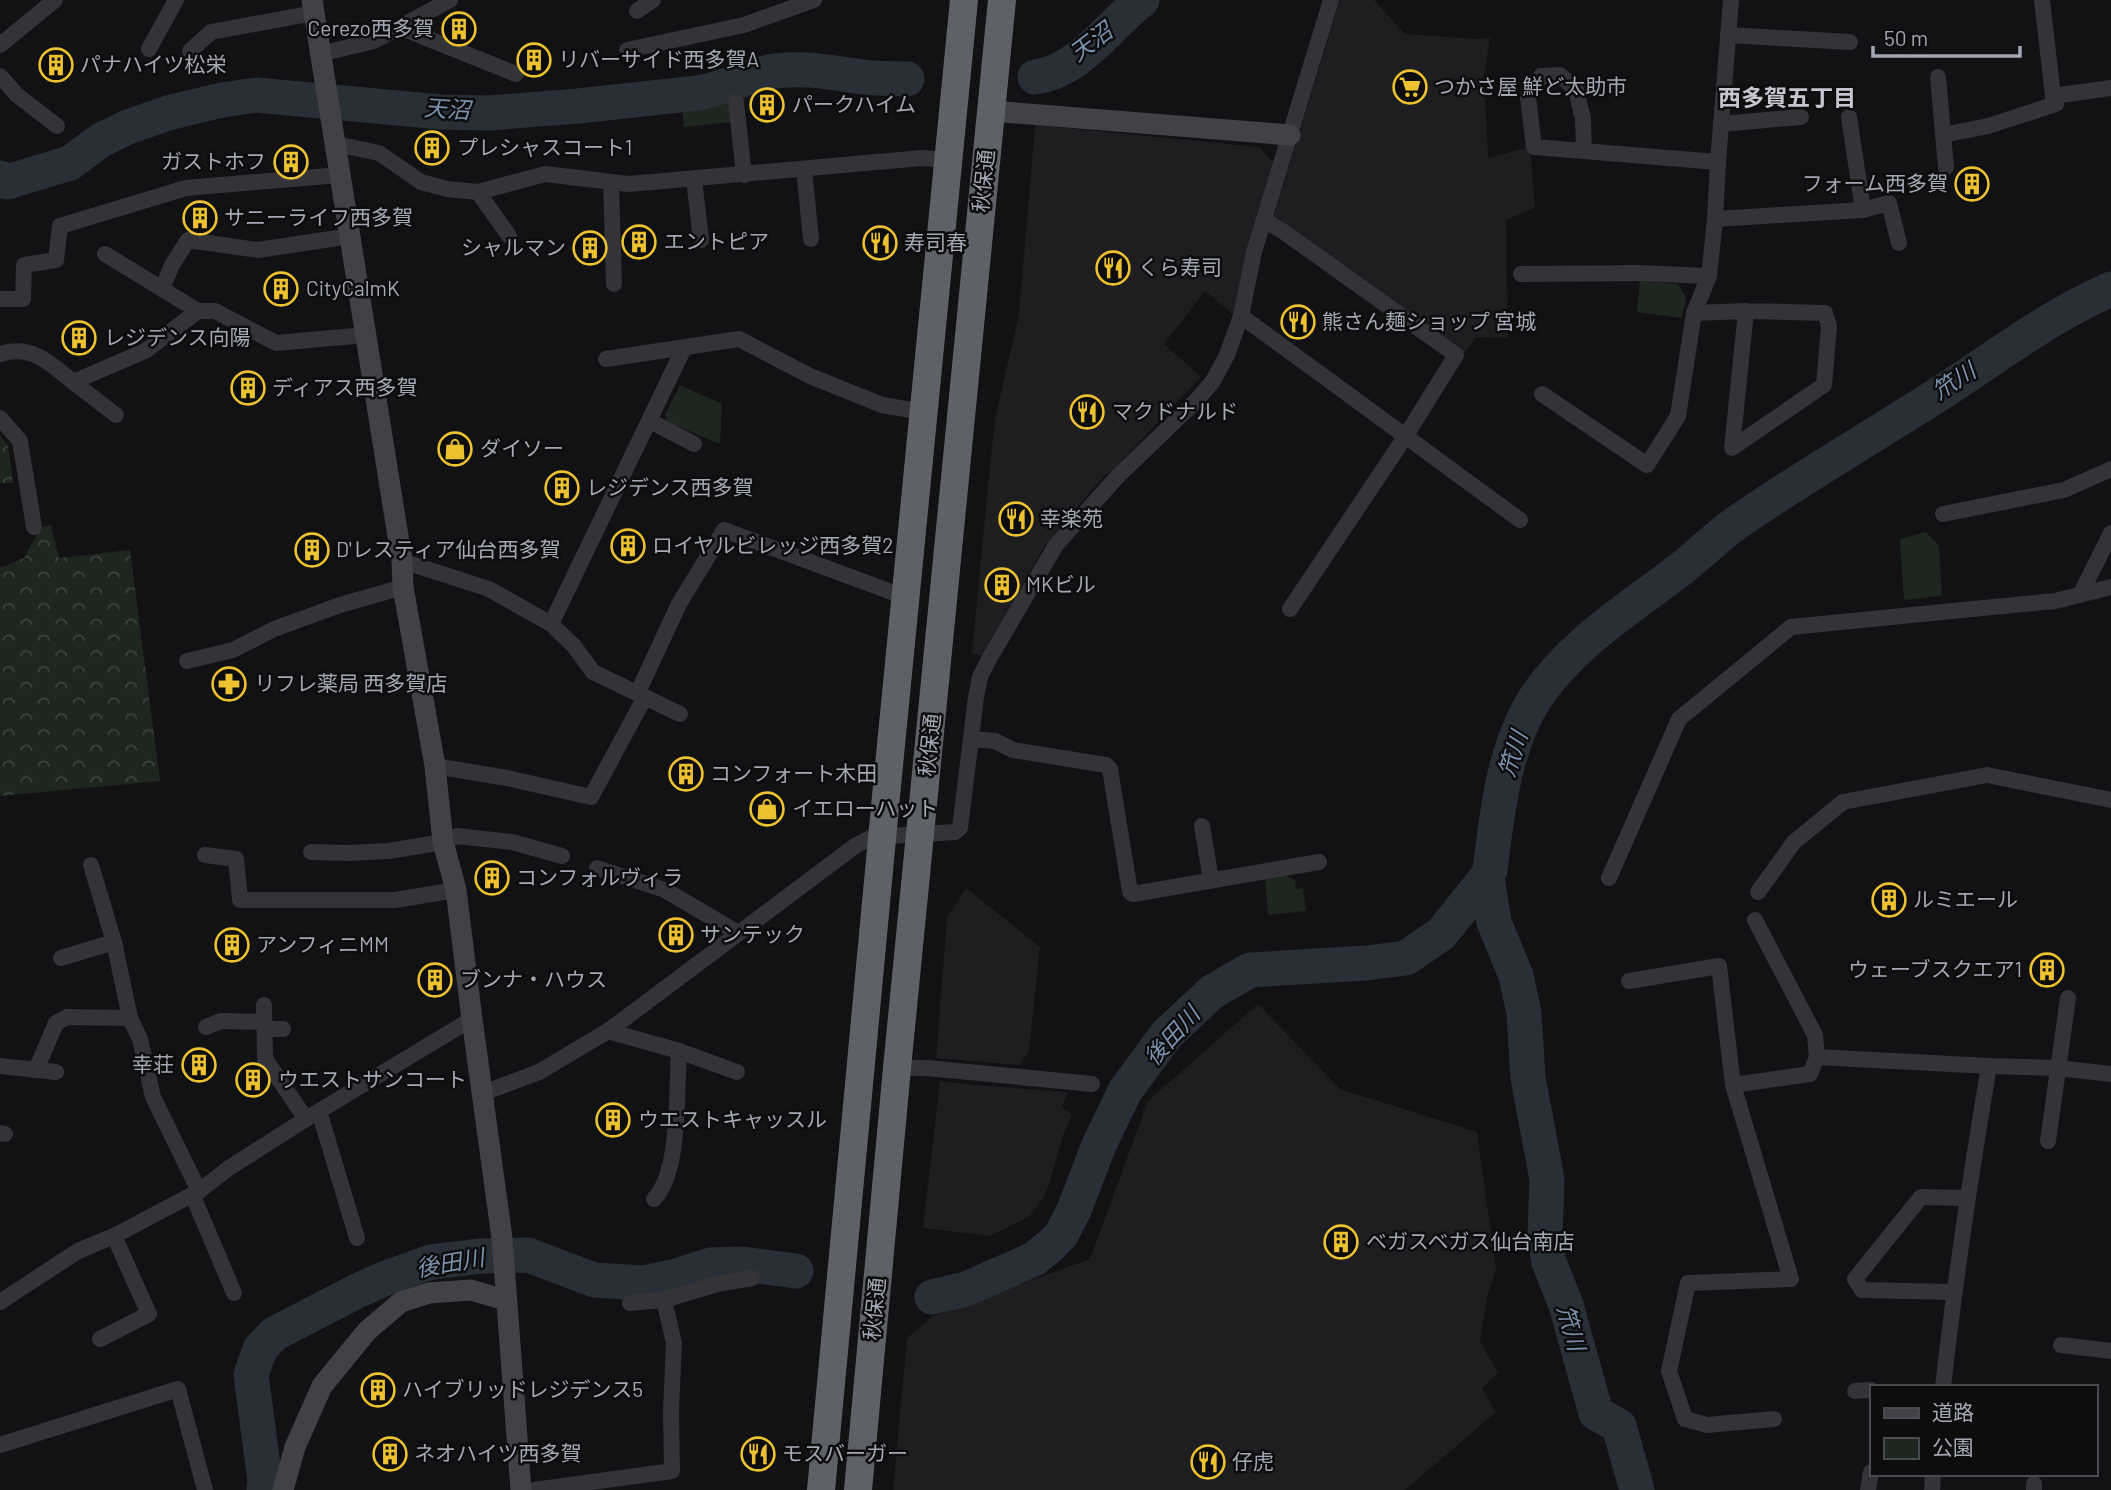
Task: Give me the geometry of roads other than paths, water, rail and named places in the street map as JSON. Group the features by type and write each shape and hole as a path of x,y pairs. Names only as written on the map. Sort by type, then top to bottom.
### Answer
{"highway":[{"name":"秋保通","path":"821,1490 964,0"},
{"name":"秋保通","path":"858,1490 1002,0"}],"street":[{"path":"0,45 55,0"},
{"path":"149,49 176,0"},
{"path":"320,54 374,41 450,0"},
{"path":"637,10 653,0"},
{"path":"627,50 744,25 814,0"},
{"path":"483,1093 539,1072 608,1031 855,846 873,837 955,832 960,828 980,677 1056,545 1118,476 1190,407 1213,381 1227,355 1241,316 1254,252 1331,0"},
{"path":"1542,394 1647,465 1678,416 1694,313 1709,276 1731,0"},
{"path":"1943,135 1988,127 2056,104 2042,0"},
{"path":"190,51 211,32 313,7 402,561 403,587 435,766 443,842 456,890 502,1238 520,1490"},
{"path":"399,27 516,74"},
{"path":"1728,35 1850,42"},
{"path":"1584,151 1583,119 1576,90 1560,75 1541,76 1528,97 1534,147 1718,162"},
{"path":"0,76 18,95 57,126"},
{"path":"1938,77 1946,167"},
{"path":"2053,96 2111,88"},
{"path":"736,102 744,175"},
{"path":"992,111 1290,135"},
{"path":"1721,124 1801,117"},
{"path":"1849,117 1863,210"},
{"path":"336,144 379,153 421,181 447,189 478,192 545,174 629,184 922,158 948,160"},
{"path":"804,169 811,239"},
{"path":"0,299 23,299 24,265 57,260 60,226 186,188 341,174"},
{"path":"694,179 701,240"},
{"path":"611,182 614,284"},
{"path":"478,192 509,236"},
{"path":"1715,219 1863,210 1889,204 1899,243"},
{"path":"1264,220 1456,355 1405,437 1290,609"},
{"path":"162,289 172,265 188,240 258,250 351,236"},
{"path":"106,254 198,311 215,311 276,343 365,335"},
{"path":"1521,274 1639,273 1709,276"},
{"path":"73,382 145,351 198,311"},
{"path":"1694,313 1746,311 1825,313 1829,326 1824,384 1732,449 1746,311"},
{"path":"1241,316 1520,520"},
{"path":"606,359 739,339 810,376 882,405 923,412"},
{"path":"551,624 684,348"},
{"path":"0,354 11,350 30,352 45,359 116,415"},
{"path":"0,418 20,441 34,527"},
{"path":"650,421 694,444"},
{"path":"1943,514 2064,490 2111,469"},
{"path":"435,766 507,778 591,797 642,695 679,604 724,530 905,597"},
{"path":"2080,594 2111,533"},
{"path":"402,561 489,589 551,624 574,646 593,673 680,714"},
{"path":"187,661 233,650 274,629 340,605 403,587"},
{"path":"1609,878 1679,719 1791,626 2055,601 2111,587"},
{"path":"971,739 995,741 1013,750 1106,765 1110,769 1130,892 1133,894 1319,862"},
{"path":"1758,892 1794,842 1843,802 1987,775 2111,800"},
{"path":"1202,826 1211,880"},
{"path":"311,852 346,860 443,842 457,836 512,842 562,856"},
{"path":"205,855 236,859 240,900 396,900 456,890"},
{"path":"91,865 114,942 130,1018 140,1039 153,1097 195,1193 234,1293"},
{"path":"597,868 665,890 738,933"},
{"path":"1734,1085 1810,1074 1817,1057 1815,1035 1755,920"},
{"path":"61,958 114,942"},
{"path":"1629,981 1719,966 1734,1085 1791,1279 1688,1283 1669,1371 1685,1419 1707,1425 1774,1419"},
{"path":"2048,1141 2068,998"},
{"path":"264,1005 265,1059 313,1115 357,1238"},
{"path":"36,1070 56,1023 67,1017 130,1018"},
{"path":"0,1302 78,1251 114,1236 195,1193 229,1168 471,1018"},
{"path":"206,1027 221,1021 283,1029"},
{"path":"608,1031 679,1051 737,1072"},
{"path":"654,1199 662,1191 671,1165 679,1051"},
{"path":"1817,1057 2059,1068 2111,1074"},
{"path":"0,1066 56,1072"},
{"path":"1943,1385 1953,1292 1989,1066"},
{"path":"897,1068 927,1068 1092,1084"},
{"path":"1953,1292 1862,1290 1855,1279 1921,1197 1967,1198"},
{"path":"100,1339 149,1314 114,1236"},
{"path":"630,1303 664,1300 717,1284 752,1278"},
{"path":"283,1490 295,1447 322,1386 367,1331 401,1302 429,1293 471,1290 505,1300"},
{"path":"534,1490 672,1471 674,1343 664,1300"},
{"path":"2061,1345 2111,1352"},
{"path":"0,1445 178,1389 205,1490"}],"waterway":[{"name":"天沼","path":"1035,77 1051,73 1080,57 1142,0"},
{"name":"天沼","path":"0,178 7,182 70,163 101,140 168,113 256,95 441,112 489,113 698,93 756,75 788,70 907,79"},
{"name":"笊川","path":"1637,1490 1619,1426 1596,1413 1566,1305 1549,1262 1545,1237 1547,1179 1528,1078 1524,1013 1516,976 1494,922 1487,877 1504,780 1516,737 1536,697 1567,659 1732,526 2043,325 2111,289"},
{"name":"後田川","path":"932,1297 966,1289 1034,1259 1061,1235 1125,1091 1167,1034 1212,992 1250,970 1406,958 1441,934 1487,877"},
{"name":"後田川","path":"264,1490 251,1375 260,1349 274,1334 386,1278 431,1262 481,1256 528,1255 594,1280 643,1283 711,1265 742,1264 796,1271"}],"place":[{"name":"Cerezo西多賀","path":"459,29"},
{"name":"リバーサイド西多賀A","path":"534,60"},
{"name":"パナハイツ松栄","path":"56,65"},
{"name":"つかさ屋 鮮ど太助市","path":"1410,87"},
{"name":"パークハイム","path":"767,105"},
{"name":"プレシャスコート1","path":"432,148"},
{"name":"ガストホフ","path":"291,162"},
{"name":"フォーム西多賀","path":"1972,184"},
{"name":"サニーライフ西多賀","path":"200,218"},
{"name":"エントピア","path":"639,242"},
{"name":"寿司春","path":"880,243"},
{"name":"シャルマン","path":"590,248"},
{"name":"くら寿司","path":"1113,268"},
{"name":"CityCalmK","path":"281,289"},
{"name":"熊さん麺ショップ 宮城","path":"1298,322"},
{"name":"レジデンス向陽","path":"79,338"},
{"name":"ディアス西多賀","path":"248,388"},
{"name":"マクドナルド","path":"1087,412"},
{"name":"ダイソー","path":"455,449"},
{"name":"レジデンス西多賀","path":"562,488"},
{"name":"幸楽苑","path":"1016,519"},
{"name":"ロイヤルビレッジ西多賀2","path":"628,546"},
{"name":"D'レスティア仙台西多賀","path":"312,550"},
{"name":"MKビル","path":"1002,585"},
{"name":"リフレ薬局 西多賀店","path":"229,684"},
{"name":"コンフォート木田","path":"686,774"},
{"name":"イエローハット","path":"767,809"},
{"name":"コンフォルヴィラ","path":"492,878"},
{"name":"ルミエール","path":"1889,900"},
{"name":"サンテック","path":"676,935"},
{"name":"アンフィニMM","path":"232,945"},
{"name":"ウェーブスクエア1","path":"2047,970"},
{"name":"ブンナ・ハウス","path":"435,980"},
{"name":"幸荘","path":"199,1065"},
{"name":"ウエストサンコート","path":"253,1080"},
{"name":"ウエストキャッスル","path":"613,1120"},
{"name":"ベガスベガス仙台南店","path":"1341,1242"},
{"name":"ハイブリッドレジデンス5","path":"378,1390"},
{"name":"ネオハイツ西多賀","path":"390,1454"},
{"name":"モスバーガー","path":"758,1454"},
{"name":"仔虎","path":"1208,1462"}],"district":[{"name":"西多賀五丁目","path":"1787,98"}]}
